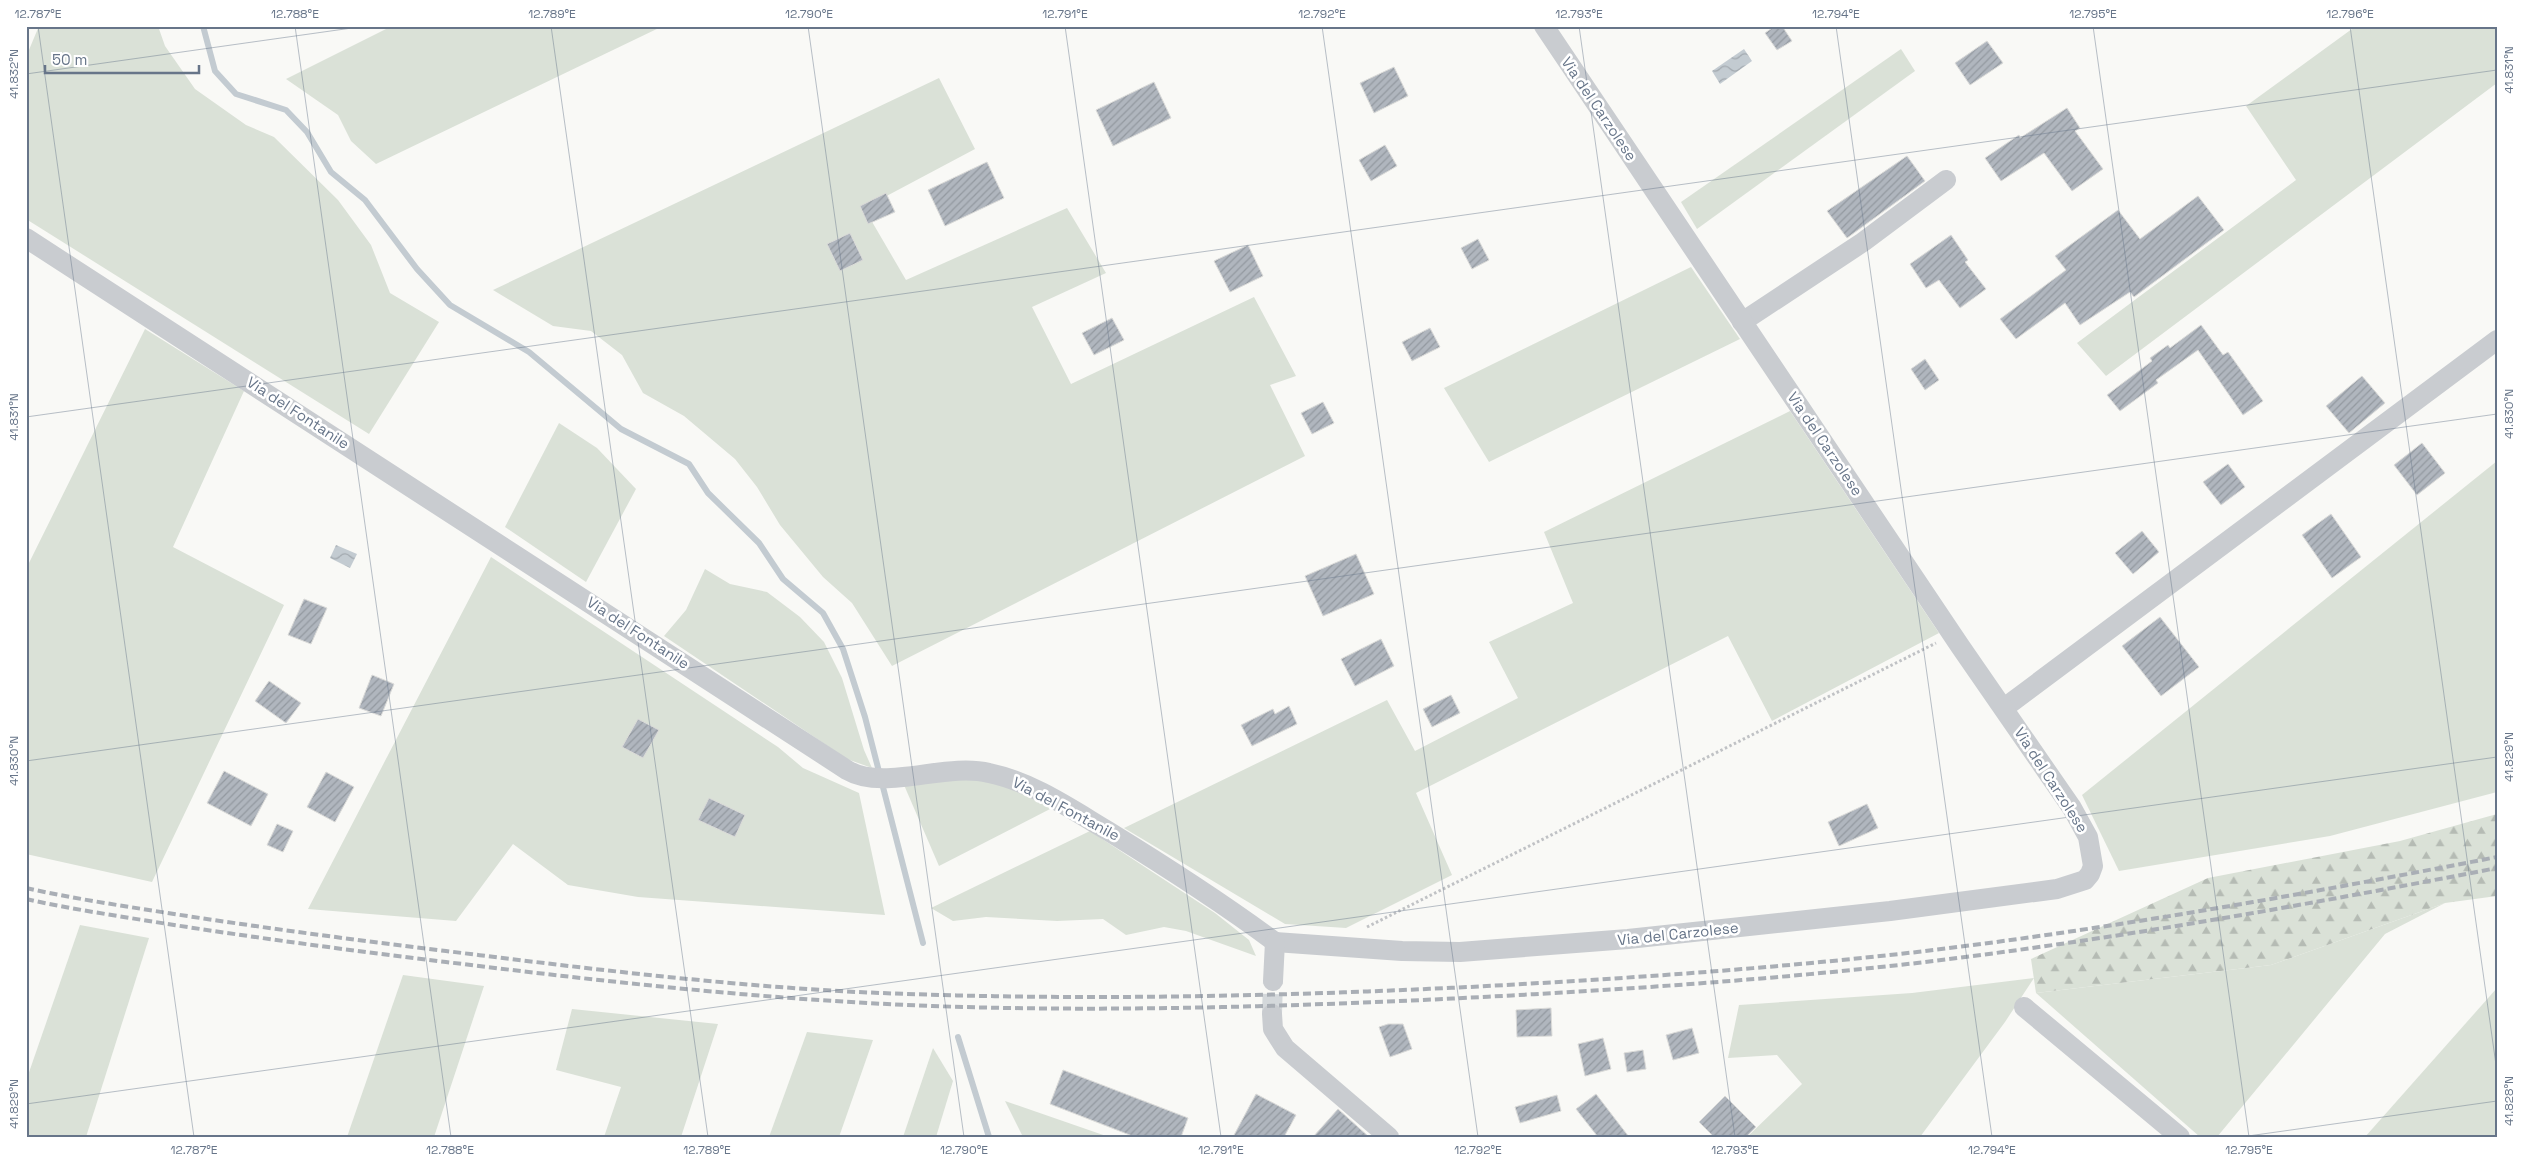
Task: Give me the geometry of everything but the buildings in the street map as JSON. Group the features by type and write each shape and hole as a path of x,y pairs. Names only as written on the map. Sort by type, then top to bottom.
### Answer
{"street":[{"name":"Via del Carzolese","path":"1275,942 1422,952 1526,948 1890,911 2057,889 2078,883 2090,874 2094,866 2088,837 2072,808 1953,635 1544,26"},
{"path":"1742,322 1863,242 1946,180"},
{"name":"Via del Fontanile","path":"26,238 665,650 834,762 860,776 899,776 964,769 990,773 1017,781 1070,809 1137,849 1234,911 1275,942"},
{"path":"2004,708 2497,340"},
{"path":"1273,981 1275,942"},
{"path":"2024,1007 2180,1137"},
{"path":"1272,1014 1273,1029 1286,1048 1389,1137"}],"path":[{"path":"1364,929 1953,635"}],"green space":[{"path":"39,26 158,26 165,46 195,89 246,125 274,137 338,200 371,245 390,293 439,322 369,434 26,219 26,57"},
{"path":"392,26 663,26 376,164 351,141 338,115 286,79"},
{"path":"2356,26 2497,26 2497,83 2106,376 2077,343 2296,180 2246,106"},
{"path":"1901,49 1915,71 1697,229 1681,202"},
{"path":"939,78 975,149 864,208 906,280 1067,208 1106,273 1032,307 1071,384 1254,297 1296,376 1270,385 1305,456 892,666 852,603 823,577 780,525 757,487 735,459 684,416 643,393 622,355 591,331 553,326 493,290"},
{"path":"1691,267 1740,339 1489,462 1444,388"},
{"path":"145,329 244,391 173,547 284,605 152,882 26,854 26,569"},
{"path":"1790,411 1939,633 1772,721 1728,636 1416,793 1452,875 1346,928 1285,924 1124,828 1387,700 1415,751 1518,698 1489,642 1573,603 1544,532"},
{"path":"559,423 597,448 636,489 586,582 505,527"},
{"path":"2497,461 2497,792 2330,836 2119,871 2082,795"},
{"path":"491,557 778,747 803,768 859,793 885,915 638,897 568,885 513,844 456,921 308,909"},
{"path":"705,569 730,584 767,592 800,617 824,642 842,678 864,750 872,768 847,759 664,636 686,610"},
{"path":"957,777 998,783 1052,808 939,866 904,785"},
{"path":"2497,814 2497,896 2445,903 2271,965 2036,993 2031,959 2208,878 2400,841"},
{"path":"1090,831 1215,913 1249,940 1256,956 1186,931 1164,927 1126,935 1103,919 1057,921 986,917 953,921 931,908"},
{"path":"2445,903 2385,934 2217,1137 2200,1137 2036,993 2271,965"},
{"path":"80,925 149,938 86,1137 26,1137 26,1081"},
{"path":"403,975 484,986 434,1137 347,1137"},
{"path":"2034,978 2005,1022 1920,1137 1747,1137 1802,1084 1777,1055 1728,1058 1739,1005 1912,993"},
{"path":"2497,988 2497,1137 2365,1137"},
{"path":"572,1009 718,1024 681,1137 604,1137 621,1087 556,1070"},
{"path":"807,1032 873,1040 839,1137 769,1137"},
{"path":"933,1048 953,1081 936,1137 903,1137"},
{"path":"1005,1101 1109,1137 1023,1137"}],"water":[{"path":"1744,49 1752,61 1720,84 1712,71"},
{"path":"336,545 357,554 350,568 330,558"}],"waterway":[{"path":"203,26 215,71 236,94 286,110 307,132 331,172 365,200 417,269 450,305 529,352 621,429 689,464 708,493 759,543 783,579 823,613 843,649 865,717 923,943"},
{"path":"958,1037 989,1137"}],"tunnel":[{"path":"1272,1014 1273,981"}],"railway":[{"path":"26,888 118,905 310,934 549,964 703,980 806,989 934,995 1163,997 1525,984 1805,964 1990,943 2135,922 2497,857"},
{"path":"26,899 63,907 310,945 628,983 749,995 871,1003 996,1008 1188,1008 1380,1002 1562,993 1681,985 1917,963 2135,933 2497,868"}]}
